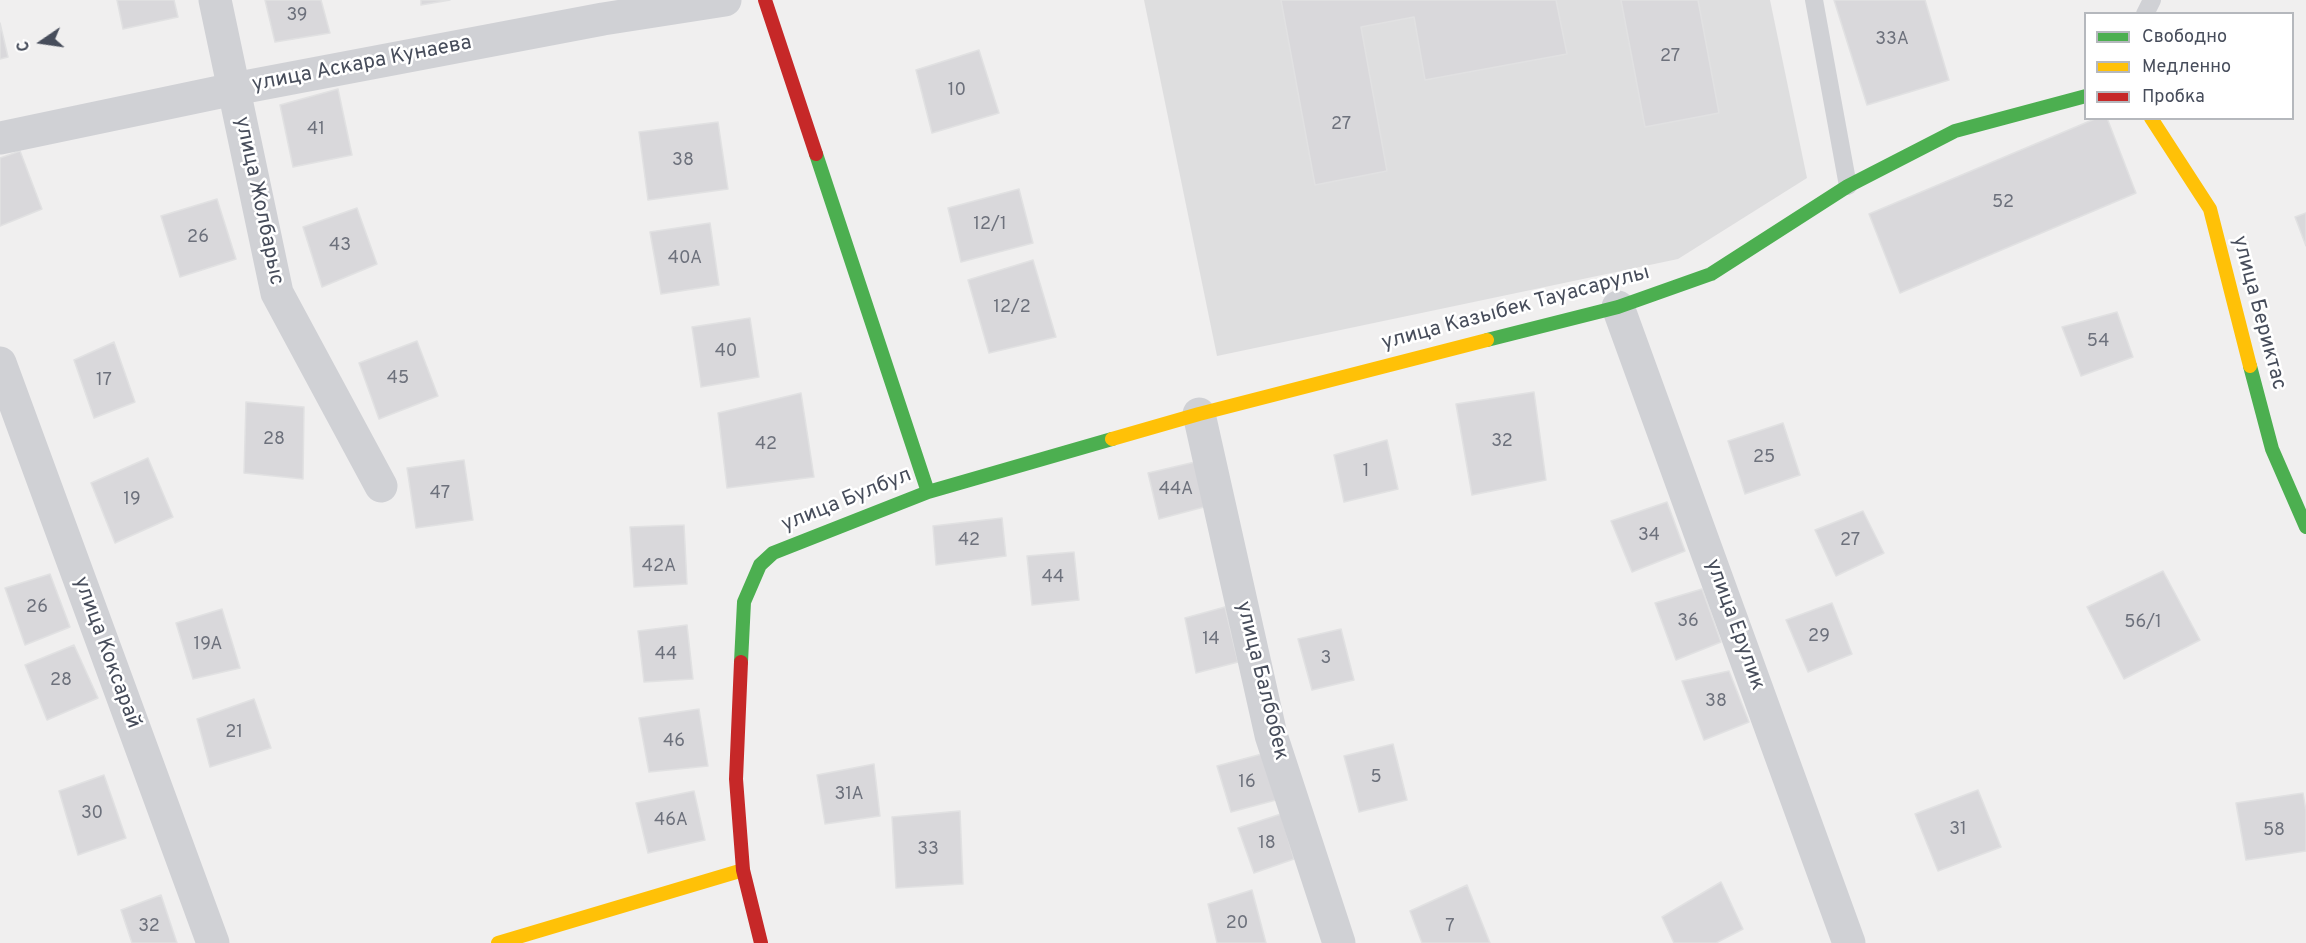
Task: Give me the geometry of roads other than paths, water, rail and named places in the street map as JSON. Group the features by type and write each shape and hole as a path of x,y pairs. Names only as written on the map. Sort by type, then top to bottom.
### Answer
{"street":[{"name":"улица Жолбарыс","path":"215,0 277,293 381,486"},
{"name":"улица Аскара Кунаева","path":"0,138 234,89 603,19 725,0"},
{"name":"улица Булбул","path":"761,943 743,870 736,779 744,602 760,565 773,553 928,492 765,0"},
{"name":"улица Казыбек Тауасарулы","path":"928,492 1199,414 1618,306 1712,274 1848,186 1955,131 2084,96"},
{"name":"улица Бериктас","path":"2152,120 2210,209 2272,449 2306,527"},
{"name":"улица Ерулик","path":"1618,306 1849,943"},
{"name":"улица Коксарай","path":"0,363 213,943"},
{"name":"улица Балбобек","path":"1199,414 1271,735 1339,943"},
{"path":"498,943 743,870"}],"lane":[{"path":"1814,0 1848,186"}]}
